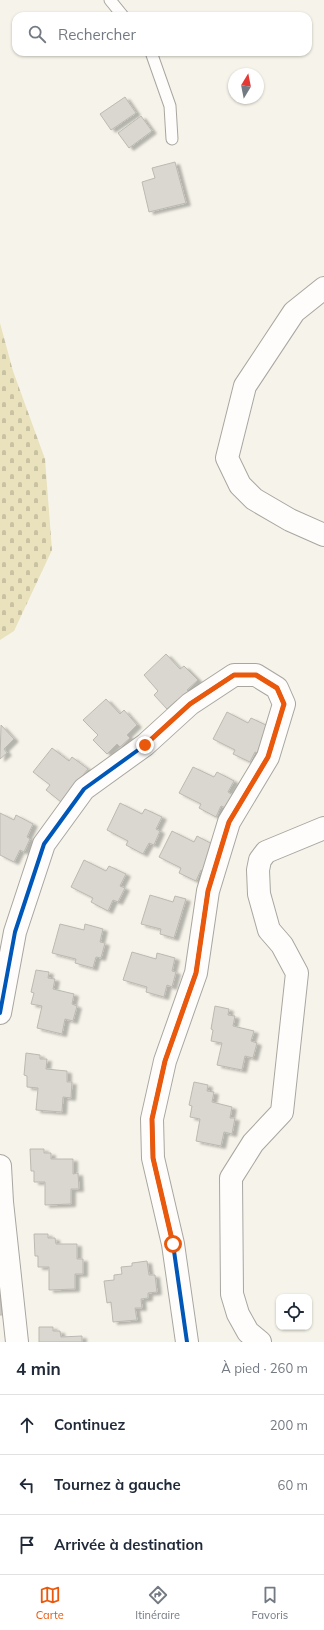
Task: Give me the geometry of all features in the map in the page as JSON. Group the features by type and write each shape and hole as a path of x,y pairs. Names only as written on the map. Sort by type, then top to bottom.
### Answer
{"street":[{"path":"324,288 294,312 245,386 227,458 240,485 254,500 290,520 324,535"},
{"path":"0,1013 15,932 44,844 84,789 145,745 190,704 234,675 256,675 277,688 284,704 268,757 229,822 208,891 196,973 165,1061 152,1119 153,1158 173,1244 187,1342"},
{"path":"260,1342 248,1332 238,1314 232,1294 231,1178 253,1143 282,1112 297,973 282,945 269,930 259,894 258,870 260,860 266,852 324,828"},
{"path":"0,1166 4,1260 16,1342"}],"lane":[{"path":"110,0 120,12"},
{"path":"152,56 170,106 172,139"}],"green space":[{"path":"0,323 13,371 45,459 52,550 14,631 0,640"}],"building":[{"path":"125,97 136,113 111,130 100,114"},
{"path":"141,116 152,131 129,148 118,133"},
{"path":"175,162 186,203 149,212 142,182 155,178 152,168"},
{"path":"166,654 180,669 184,666 198,680 187,690 190,693 180,703 177,700 167,709 154,695 158,691 144,675"},
{"path":"106,699 120,714 124,710 137,725 127,735 130,738 120,747 117,744 107,754 93,740 98,735 83,720"},
{"path":"227,712 248,723 251,718 268,726 262,738 267,740 260,754 255,752 250,762 233,754 235,750 213,739"},
{"path":"1,725 14,739 4,749 7,753 0,759"},
{"path":"52,748 69,761 72,757 88,769 61,802 46,790 50,785 33,772"},
{"path":"193,767 214,777 217,772 234,781 228,792 233,795 226,808 221,806 216,817 199,808 201,804 179,793"},
{"path":"120,803 142,814 145,809 162,817 156,829 160,831 154,845 149,843 143,854 126,845 128,841 107,830"},
{"path":"0,813 14,820 16,815 33,824 27,837 30,839 24,852 20,850 14,862 0,855"},
{"path":"172,831 194,842 197,836 214,845 206,872 201,870 196,881 179,873 181,868 159,857"},
{"path":"84,860 106,871 109,866 126,874 120,886 125,888 118,902 113,900 108,911 91,902 93,898 71,887"},
{"path":"150,895 173,902 175,896 186,899 174,938 160,934 161,929 141,924"},
{"path":"60,924 84,930 85,924 103,929 100,942 105,943 101,958 96,957 93,968 75,963 76,959 52,953"},
{"path":"132,952 156,959 157,953 175,958 172,971 176,972 172,987 167,985 164,997 146,992 147,987 123,980"},
{"path":"36,970 49,972 48,978 55,979 53,989 74,994 72,1004 77,1006 73,1021 65,1019 62,1034 37,1028 42,1006 31,1004 34,993 31,992"},
{"path":"215,1006 229,1009 228,1015 235,1016 233,1026 254,1031 251,1041 257,1043 253,1058 245,1056 242,1070 217,1065 222,1043 211,1041 213,1030 211,1029"},
{"path":"26,1053 40,1055 40,1059 47,1059 46,1069 67,1071 67,1082 72,1082 71,1098 63,1097 62,1112 36,1110 38,1088 27,1087 27,1076 24,1075"},
{"path":"194,1082 208,1085 207,1091 214,1092 212,1102 232,1107 230,1118 235,1118 232,1134 224,1132 221,1146 196,1141 200,1119 190,1117 192,1106 189,1105"},
{"path":"30,1149 44,1149 44,1153 51,1153 51,1159 73,1159 73,1174 78,1173 79,1189 71,1189 71,1204 45,1205 45,1182 34,1182 34,1171 31,1171"},
{"path":"34,1234 48,1234 48,1238 55,1238 56,1244 77,1244 77,1259 83,1259 83,1274 75,1274 75,1289 49,1290 49,1267 38,1267 38,1256 35,1256"},
{"path":"147,1261 149,1275 155,1275 157,1292 148,1293 148,1298 141,1299 142,1308 135,1308 137,1320 113,1322 111,1302 107,1303 104,1281 114,1280 114,1275 122,1274 121,1267 132,1266 132,1263"},
{"path":"0,1294 2,1315 0,1315"},
{"path":"39,1327 53,1327 53,1331 60,1331 61,1337 82,1336 82,1342 39,1342"}],"cycle path":[{"path":"0,1013 15,932 44,844 84,789 145,745 190,704 234,675 256,675 277,688 284,704 268,757 229,822 208,891 196,973 165,1061 152,1119 153,1158 173,1244 187,1342"}],"route":[{"path":"145,745 190,704 234,675 256,675 277,688 284,704 268,757 229,822 208,891 196,973 165,1061 152,1119 153,1158 173,1244"}]}
